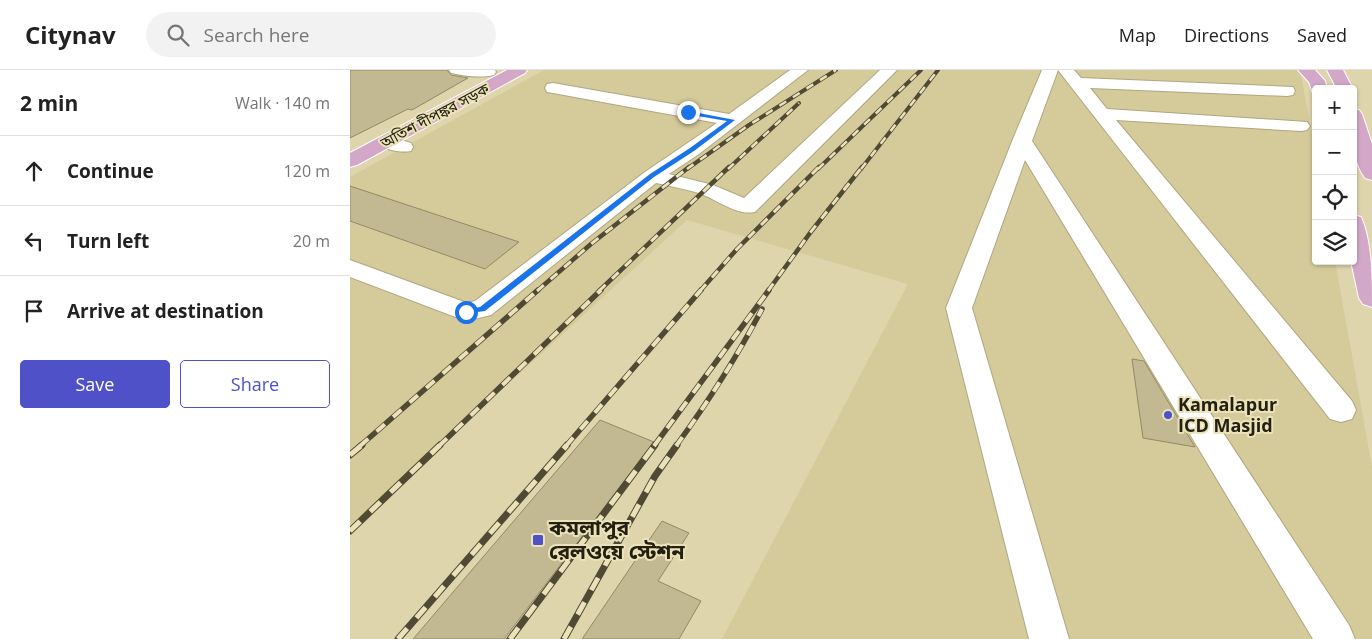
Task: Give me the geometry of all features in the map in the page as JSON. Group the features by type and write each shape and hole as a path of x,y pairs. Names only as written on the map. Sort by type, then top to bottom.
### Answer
{"main road":[{"name":"অতিশ দীপঙ্কর সড়ক","path":"350,161 395,145 519,70"},
{"path":"1306,70 1317,81 1318,85"},
{"path":"1335,70 1343,85"},
{"name":"অতিশ দীপঙ্কর সড়ক","path":"350,145 490,71"},
{"path":"1357,127 1372,174"},
{"path":"368,136 395,145"},
{"path":"1357,238 1372,298"}],"street":[{"path":"457,70 490,71"},
{"path":"350,268 466,312 482,309 652,176 692,150 800,70"},
{"path":"652,176 706,189 747,208 889,70"},
{"path":"1049,639 959,308 1050,70"},
{"path":"1071,77 1287,91"},
{"path":"1071,77 1341,410"},
{"path":"553,88 732,120"},
{"path":"1101,114 1301,126"},
{"path":"1022,140 1335,639"}],"shaded area":[{"path":"544,70 1300,70 1312,134 1312,265 1336,265 1372,467 1372,639 722,639 908,284 687,220 350,529 350,177"}],"building":[{"path":"350,70 447,70 451,75 468,78 412,110 408,109 350,138"},
{"path":"350,186 519,242 485,269 350,221"},
{"path":"1132,359 1144,361 1195,447 1143,438"},
{"name":"কমলাপুর রেলওয়ে স্টেশন","path":"600,420 654,442 504,639 413,639"},
{"name":"কমলাপুর রেলওয়ে স্টেশন","path":"662,521 689,533 658,581 701,601 679,639 582,639"}],"railway":[{"path":"687,169 749,125 836,70"},
{"path":"818,169 921,70"},
{"path":"861,169 938,70"},
{"path":"728,169 799,103"},
{"path":"537,291 591,244 689,167"},
{"path":"599,291 729,167"},
{"path":"700,291 737,249 819,167"},
{"path":"768,291 810,233 862,167"},
{"path":"360,446 538,290"},
{"path":"439,446 601,290"},
{"path":"566,446 701,290"},
{"path":"654,446 769,290"},
{"path":"676,446 722,379 762,309"},
{"path":"350,455 362,445"},
{"path":"350,531 440,445"},
{"path":"398,639 567,445"},
{"path":"510,639 655,445"},
{"path":"564,639 655,476 677,445"}],"place":[{"name":"Kamalapur ICD Masjid","path":"1168,415"},
{"name":"কমলাপুর রেলওয়ে স্টেশন","path":"538,540"}],"route":[{"path":"466,312 482,309 652,176 692,150 732,120 688,112"}]}
